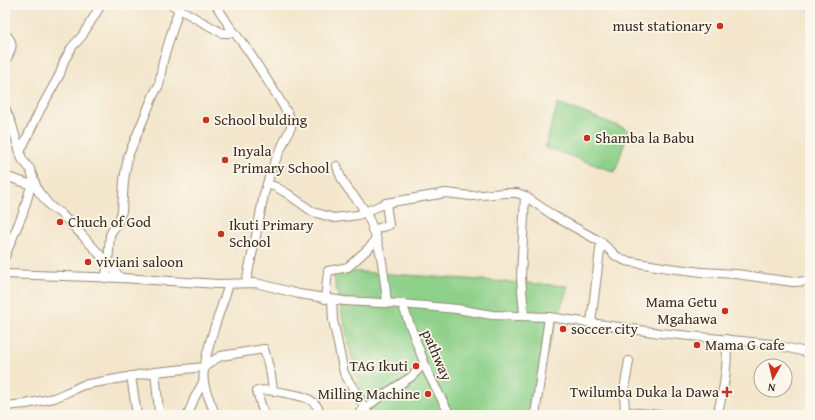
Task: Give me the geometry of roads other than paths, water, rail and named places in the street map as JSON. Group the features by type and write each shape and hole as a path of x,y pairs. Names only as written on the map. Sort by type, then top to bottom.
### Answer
{"street":[{"path":"20,152 70,52 82,36 101,5"},
{"path":"216,5 247,48 282,102 291,119 291,127 272,168 264,194 246,282"},
{"path":"105,278 108,265 110,235 118,224 123,205 124,180 128,156 159,85 164,57 177,6 222,33 235,33"},
{"path":"5,34 11,40 12,45 5,63"},
{"path":"5,108 9,116 22,159 30,169 33,182 38,191 44,199 82,235 121,278"},
{"path":"337,166 345,185 366,213 376,238 382,261 387,303"},
{"path":"5,176 33,182"},
{"path":"5,256 33,182"},
{"path":"267,184 288,194 310,211 319,215 334,218 366,213 386,204 446,193 471,196 514,193 526,196 554,216 601,242 616,256 626,261 696,272 736,274 793,282 810,281"},
{"path":"524,315 521,277 526,196"},
{"path":"372,230 389,225 386,204"},
{"path":"367,411 344,373 328,299 328,271 348,267 369,248 376,238"},
{"path":"591,323 601,242"},
{"path":"5,274 229,284 246,282 328,299 457,309 492,315 549,317 660,333 771,344 810,353"},
{"path":"188,415 203,382 210,343 229,284"},
{"name":"pathway","path":"402,304 424,364 450,415"},
{"path":"535,415 549,317"},
{"path":"717,415 725,382 727,352 726,339"},
{"path":"5,406 42,401 68,392 83,384 155,372 205,367 212,360 221,356 264,349 271,375 273,390"},
{"path":"629,361 621,414 640,412 659,415"},
{"path":"357,415 367,411 377,399 411,377 424,364"},
{"path":"155,372 159,412"},
{"path":"131,376 137,415"},
{"path":"203,382 215,415"},
{"path":"264,415 257,391 273,390 306,397 319,409 321,415"}],"place":[{"name":"must stationary","path":"720,26"},
{"name":"School bulding","path":"206,120"},
{"name":"Shamba la Babu","path":"587,138"},
{"name":"Inyala Primary School","path":"225,160"},
{"name":"Chuch of God","path":"60,222"},
{"name":"Ikuti Primary School","path":"221,234"},
{"name":"viviani saloon","path":"88,262"},
{"name":"Mama Getu Mgahawa","path":"725,311"},
{"name":"soccer city","path":"563,329"},
{"name":"Mama G cafe","path":"697,345"},
{"name":"TAG Ikuti","path":"416,366"},
{"name":"Twilumba Duka la Dawa","path":"727,392"},
{"name":"Milling Machine","path":"428,394"}]}
